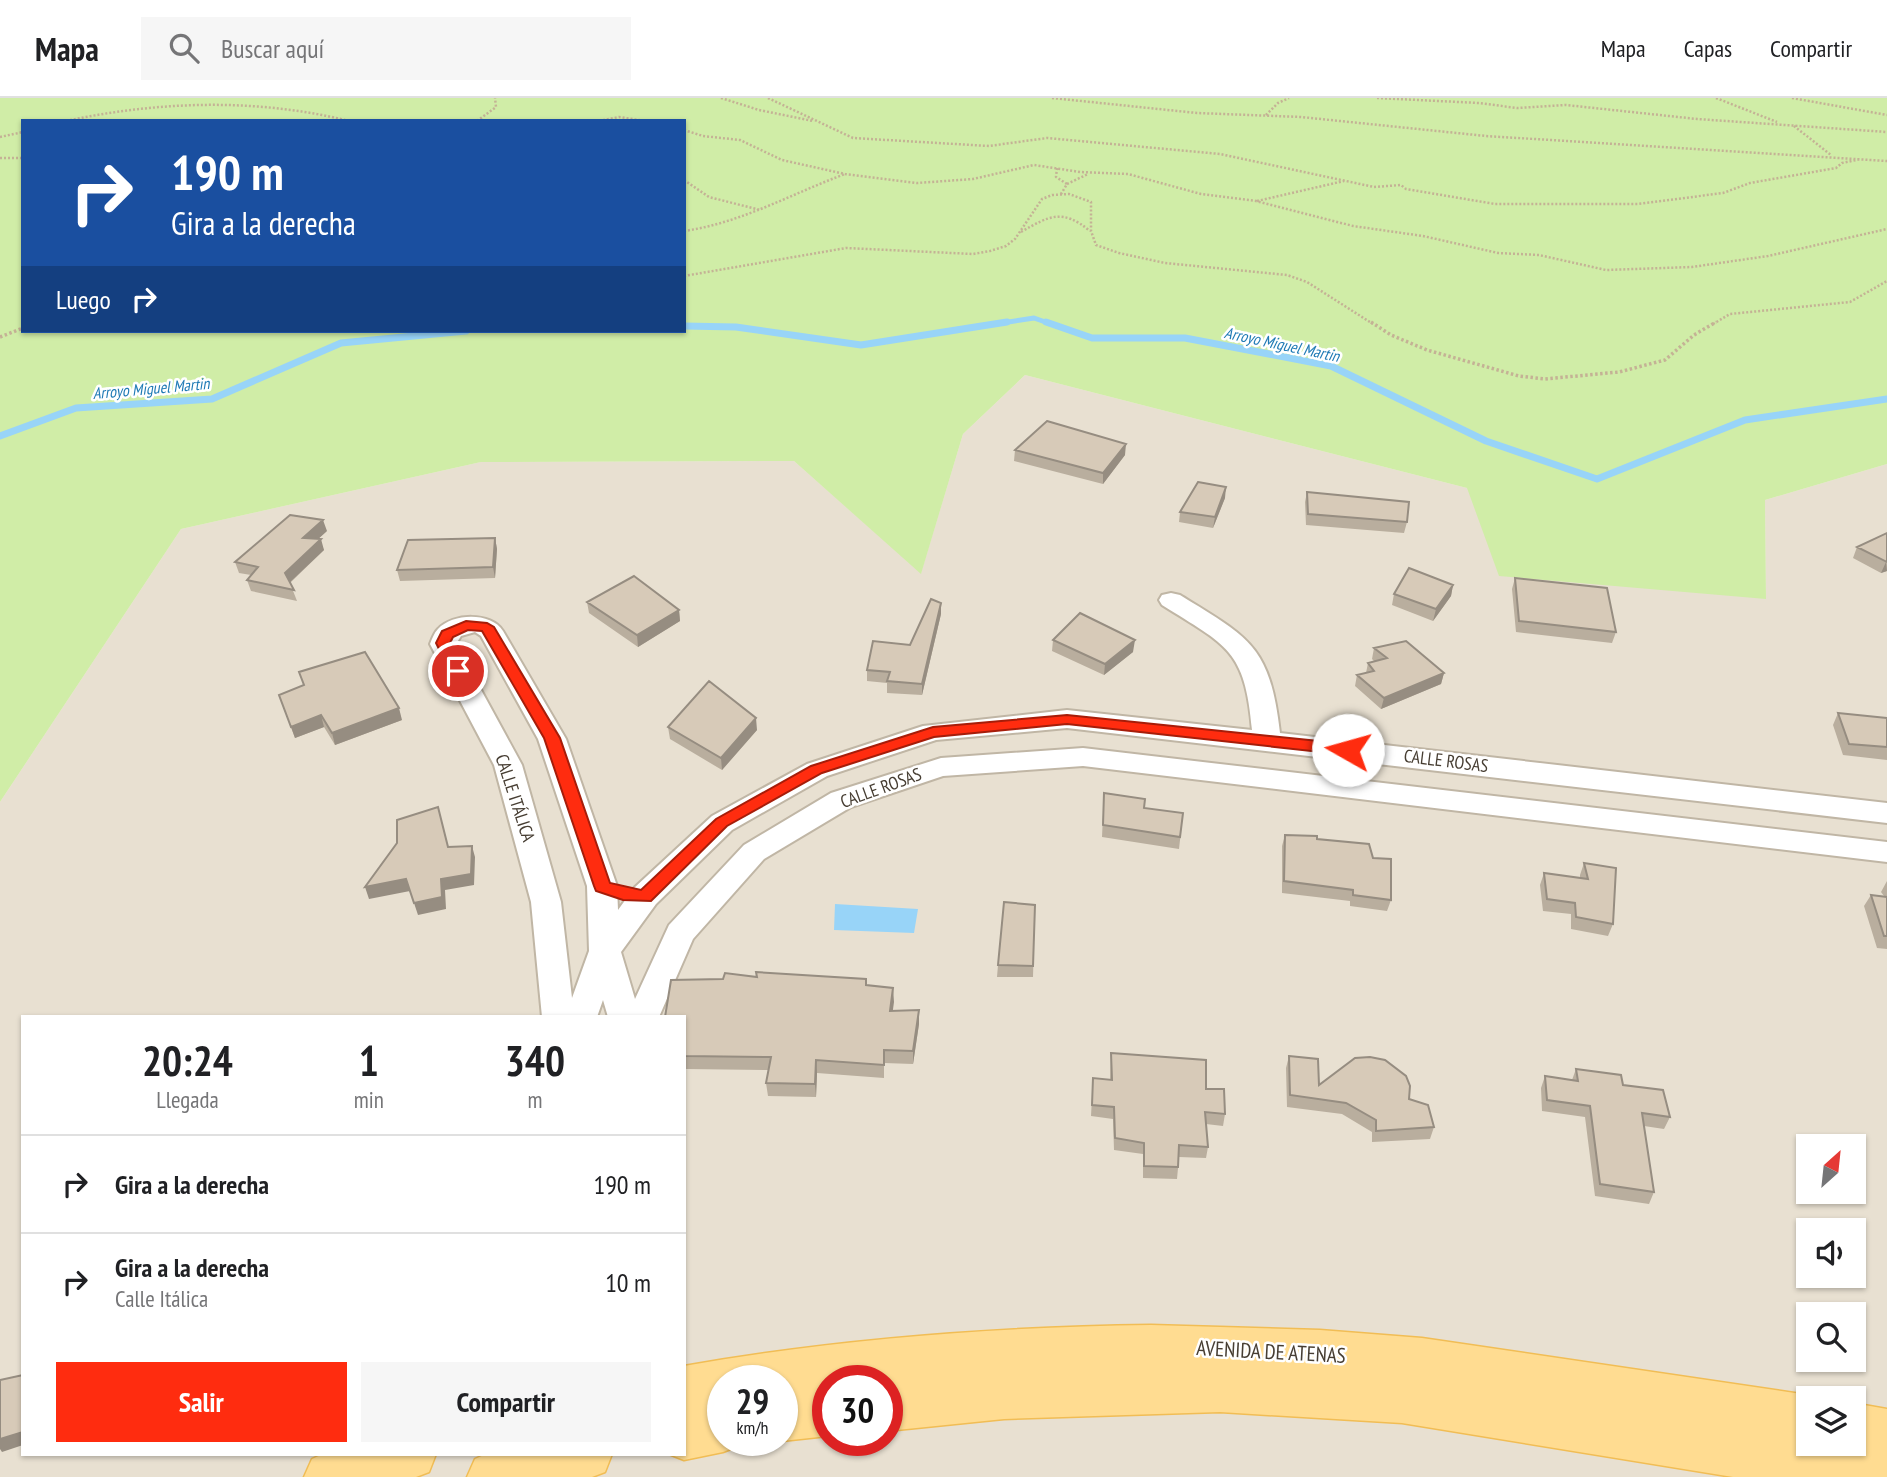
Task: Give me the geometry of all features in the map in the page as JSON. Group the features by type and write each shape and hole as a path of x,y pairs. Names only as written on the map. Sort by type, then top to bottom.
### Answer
{"main road":[{"name":"AVENIDA DE ATENAS","path":"798,1370 1008,1349 1214,1347 1406,1359 1721,1403 1796,1417"},
{"path":"686,1389 707,1385"},
{"path":"903,1405 1004,1395 1220,1389 1402,1399 1887,1477"},
{"path":"1866,1429 1887,1433"},
{"path":"686,1436 707,1432"},
{"path":"330,1477 404,1456"},
{"path":"493,1477 576,1461"}],"street":[{"path":"1171,600 1241,649 1255,669 1261,691 1267,740"},
{"name":"CALLE ITÁLICA","path":"558,1015 546,902 508,765 443,643 452,630 474,624 491,631 552,738 602,886 605,951 623,1015"},
{"name":"CALLE ROSAS","path":"582,1015 605,951 645,896 722,822 817,770 933,732 1067,719 1887,813"},
{"name":"CALLE ROSAS","path":"644,1015 680,933 754,852 841,800 941,767 1083,757 1887,852"},
{"path":"602,886 623,894 645,896"},
{"path":"486,1477 495,1456"}],"path":[{"path":"480,119 496,107 495,98"},
{"path":"720,98 759,110 817,122"},
{"path":"768,98 838,134 853,138 989,146 1047,138 1220,154 1374,187 1401,185 1406,189 1487,204 1637,204 1723,193 1750,183 1836,168 1842,163 1861,159"},
{"path":"1052,98 1197,113 1301,117 1486,136 1832,155 1887,161"},
{"path":"1266,115 1278,103 1289,98"},
{"path":"1377,98 1517,108 1566,105 1697,119 1887,132"},
{"path":"1458,102 1470,98"},
{"path":"1716,98 1783,125"},
{"path":"1792,98 1887,115"},
{"path":"73,119 94,113 175,104 321,110 344,119"},
{"path":"609,119 632,119"},
{"path":"1793,125 1832,155"},
{"path":"686,131 740,141 782,160 845,174 917,183 974,179 1034,164 1092,173 1128,174 1201,194 1256,201 1353,226 1423,236 1498,253 1539,254 1605,270 1692,267 1755,258 1887,229"},
{"path":"0,137 21,132"},
{"path":"0,158 21,158"},
{"path":"1057,168 1056,177 1067,184"},
{"path":"1061,194 1067,184 1092,173"},
{"path":"686,232 711,227 760,210 786,196 845,174"},
{"path":"1256,201 1345,180"},
{"path":"686,182 695,191 722,202 760,210"},
{"path":"686,276 846,248 973,254 1007,245 1036,202 1061,194 1085,198 1091,202 1091,231 1096,245 1119,255 1157,263 1287,275 1307,282 1391,335 1427,350 1519,376 1545,379 1619,372 1665,360 1694,335 1730,314 1850,302 1887,281"},
{"path":"1016,234 1044,219 1058,215 1077,218 1091,231"},
{"path":"0,337 21,329"}],"shaded area":[{"path":"1025,375 1467,488 1766,598 1765,500 1887,464 1887,1477 0,1477 0,802 181,529 481,462 794,461 921,573 963,434"}],"green space":[{"path":"0,98 1887,98 1887,464 1765,500 1766,599 1499,576 1467,488 1025,375 963,434 921,574 794,461 481,462 181,529 0,802"}],"water":[{"path":"835,904 918,909 914,933 834,930"}],"building":[{"path":"1047,421 1126,444 1103,473 1015,450"},
{"path":"1198,482 1226,487 1215,517 1180,512"},
{"path":"1307,492 1409,502 1407,522 1308,514"},
{"path":"290,515 323,520 303,538 321,539 285,573 294,590 247,580 258,567 235,562"},
{"path":"1887,533 1887,562 1857,547"},
{"path":"495,538 493,567 397,570 408,540"},
{"path":"1409,568 1453,585 1436,609 1394,594"},
{"path":"634,576 679,610 637,635 587,602"},
{"path":"1515,578 1607,588 1616,632 1519,621"},
{"path":"931,599 941,603 922,684 887,681 890,672 867,670 873,641 910,645"},
{"path":"1080,613 1135,640 1105,664 1053,640"},
{"path":"1406,641 1444,673 1384,698 1357,675 1374,671 1368,663 1387,658 1374,648"},
{"path":"365,652 399,708 332,733 321,715 291,727 279,695 304,685 299,672"},
{"path":"709,681 756,718 721,758 668,727"},
{"path":"1838,713 1887,718 1887,747 1849,744"},
{"path":"1104,793 1145,799 1144,808 1183,813 1180,837 1103,825"},
{"path":"438,807 448,847 472,846 471,874 441,879 442,897 414,903 406,879 365,887 397,843 397,820"},
{"path":"1285,835 1317,836 1317,839 1369,844 1373,858 1391,859 1391,900 1353,895 1353,890 1284,881"},
{"path":"1584,863 1616,868 1613,924 1576,917 1575,903 1547,899 1544,873 1588,879"},
{"path":"1871,895 1887,897 1887,936 1884,936"},
{"path":"1004,902 1035,905 1033,966 998,965"},
{"path":"756,972 866,979 866,985 893,988 890,1011 919,1010 913,1051 884,1050 884,1065 816,1060 815,1084 766,1083 771,1057 686,1056 686,1015 665,1015 671,980 723,979 725,973 757,977"},
{"path":"1111,1053 1206,1060 1206,1089 1224,1089 1225,1114 1205,1112 1208,1147 1179,1145 1178,1167 1144,1166 1144,1143 1115,1138 1114,1107 1092,1105 1093,1078 1112,1080"},
{"path":"1289,1056 1318,1059 1319,1085 1355,1058 1385,1060 1406,1076 1410,1086 1409,1099 1428,1105 1434,1127 1376,1131 1376,1120 1346,1103 1290,1095"},
{"path":"1576,1069 1621,1075 1623,1085 1663,1090 1670,1117 1642,1113 1654,1192 1600,1184 1590,1106 1547,1100 1545,1076 1578,1081"},
{"path":"21,1375 21,1433 0,1439 0,1380"}],"waterway":[{"name":"Arroyo Miguel Martin","path":"996,324 1034,318 1051,324"},
{"name":"Arroyo Miguel Martin","path":"686,326 736,327 861,345 1007,322"},
{"name":"Arroyo Miguel Martin","path":"1046,322 1092,338 1185,338 1331,366 1486,441 1597,479 1745,420 1887,399"},
{"name":"Arroyo Miguel Martin","path":"0,436 76,408 212,399 341,343 445,333"}],"route":[{"path":"458,671 443,643 447,634 466,625 487,627 552,738 602,886 623,894 645,896 722,822 817,770 933,732 1067,719 1348,750"}]}
